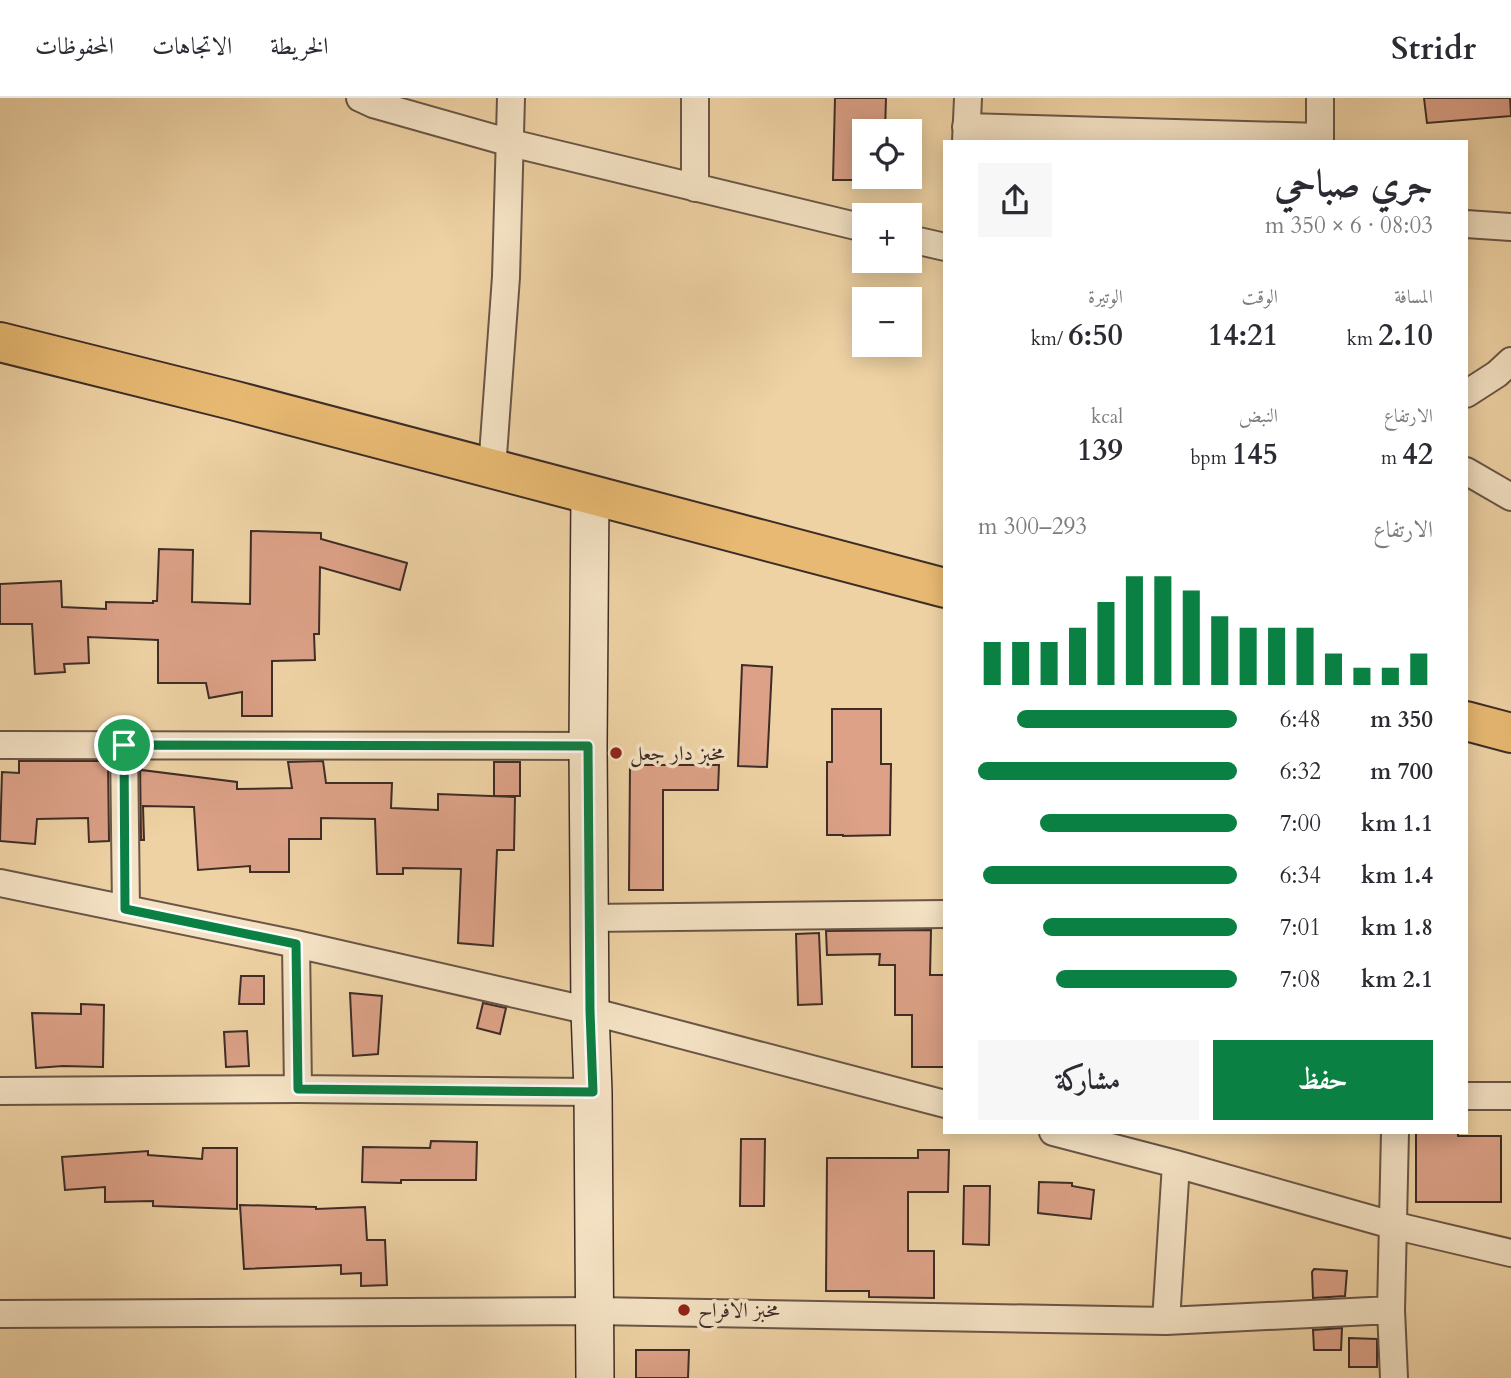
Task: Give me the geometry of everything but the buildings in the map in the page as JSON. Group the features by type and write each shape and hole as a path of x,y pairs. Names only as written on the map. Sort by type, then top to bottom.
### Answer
{"highway":[{"path":"0,342 943,587"},
{"path":"1468,722 1511,733"}],"street":[{"path":"360,98 511,143 852,225"},
{"path":"492,469 506,277 511,98"},
{"path":"695,98 695,188"},
{"path":"968,98 966,135 1320,139 1320,98"},
{"path":"1468,224 1511,227"},
{"path":"922,242 943,247"},
{"path":"1468,393 1497,374 1511,361"},
{"path":"1468,472 1511,497"},
{"path":"590,495 588,746 594,1378"},
{"path":"0,745 588,746"},
{"path":"124,745 125,909"},
{"path":"0,883 296,944 590,1011 943,1103"},
{"path":"591,918 943,914"},
{"path":"296,944 298,1089"},
{"path":"0,1091 298,1089 593,1092"},
{"path":"1468,1096 1511,1096"},
{"path":"1061,1134 1392,1225 1511,1253"},
{"path":"1394,1378 1391,1310 1395,1134"},
{"path":"1166,1321 1176,1164"},
{"path":"0,1314 594,1311 1166,1321 1391,1310"}],"place":[{"name":"مخبز دار جعل","path":"616,753"},
{"name":"مخبز الافراح","path":"684,1310"}],"route":[{"path":"124,745 588,746 593,1092 298,1089 296,944 125,909 124,745"}]}
